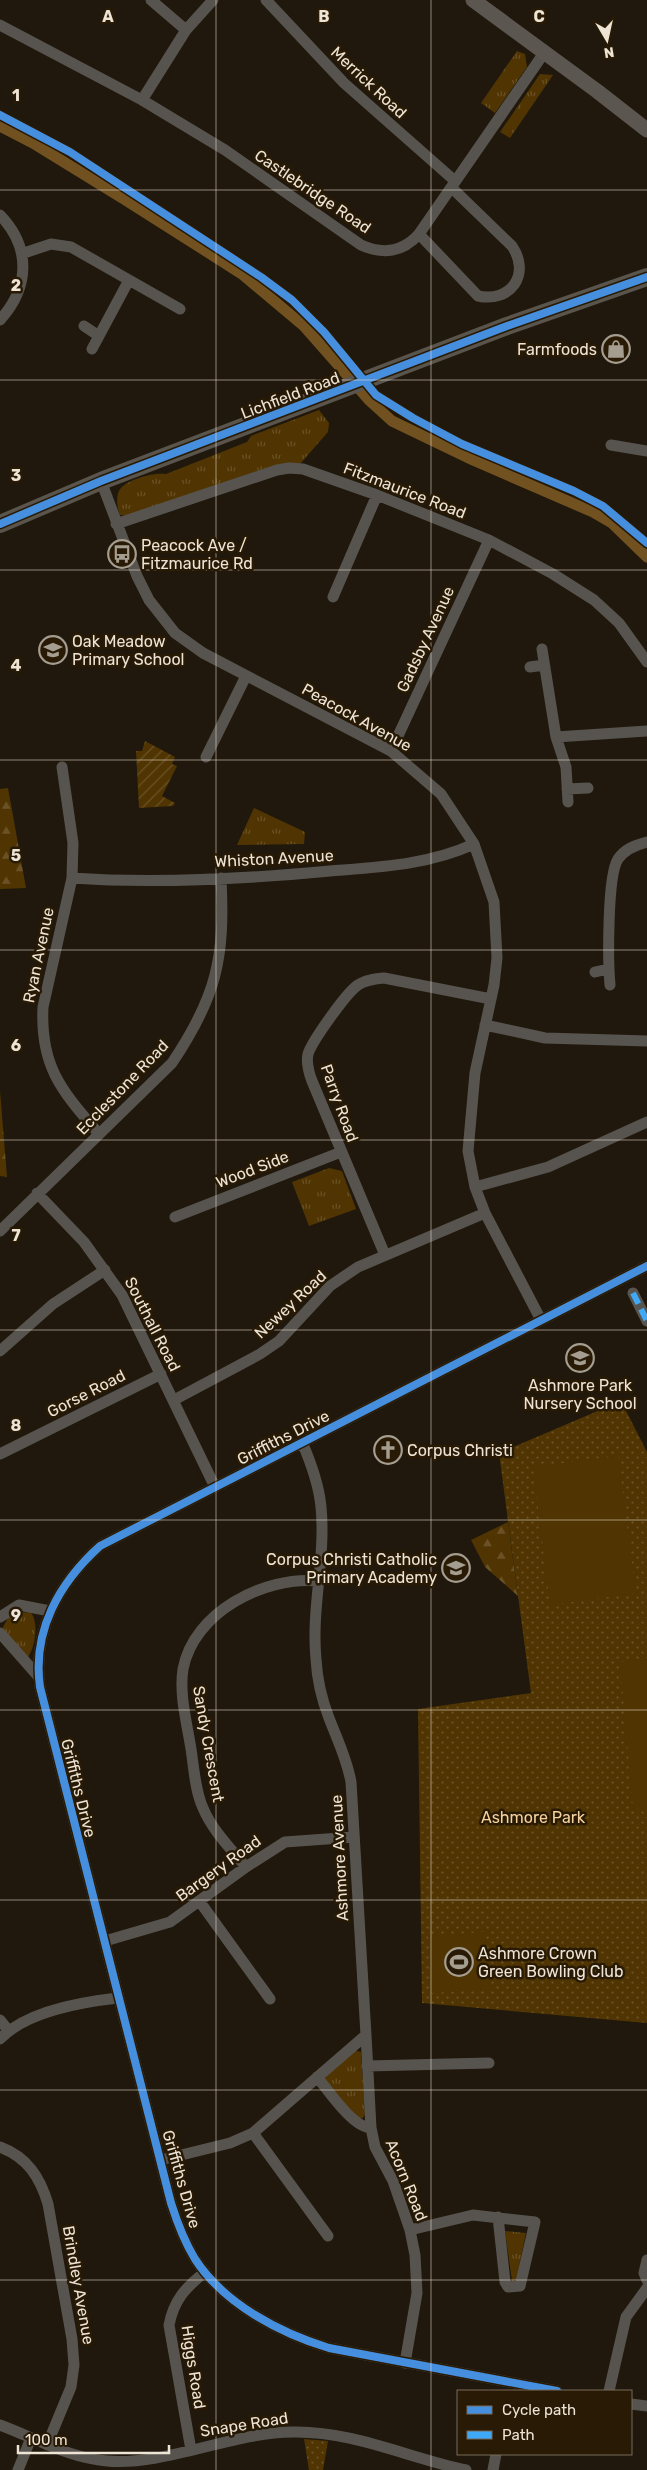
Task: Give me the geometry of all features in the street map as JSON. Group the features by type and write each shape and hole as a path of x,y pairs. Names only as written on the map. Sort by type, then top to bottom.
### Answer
{"main road":[{"name":"Lichfield Road","path":"0,524 101,481 536,315 647,277"}],"street":[{"path":"151,0 186,30"},
{"path":"142,100 186,30 213,0"},
{"name":"Merrick Road","path":"266,0 344,83 453,184 512,246 518,256 520,274 517,282 501,294 486,298 478,296 419,234"},
{"path":"473,0 647,130"},
{"name":"Castlebridge Road","path":"0,25 142,100 225,150 370,249 382,251 400,249 410,244 419,234 544,54"},
{"path":"0,215 17,238 24,254 22,276 16,297 0,320"},
{"path":"24,254 51,244 72,247 180,309"},
{"path":"92,349 129,280"},
{"path":"84,326 99,336"},
{"path":"611,445 647,451"},
{"name":"Fitzmaurice Road","path":"116,524 289,468 303,469 377,495 489,540 553,574 594,600 619,623 647,662"},
{"name":"Peacock Avenue","path":"101,481 116,524 144,590 163,619 185,642 246,676 391,751 441,794 474,844 490,885 496,920 497,958 491,999 475,1073 468,1131 468,1151 475,1187 485,1213 541,1320"},
{"path":"333,597 377,495"},
{"name":"Gadsby Avenue","path":"391,751 489,540"},
{"path":"542,648 556,737 566,767 568,802"},
{"path":"530,667 544,665"},
{"path":"206,757 246,676"},
{"path":"556,737 647,730"},
{"name":"Ryan Avenue","path":"62,767 74,843 72,878 43,1007 42,1022 53,1074 69,1099 99,1134"},
{"path":"567,789 588,788"},
{"path":"610,985 608,969 615,864 619,857 631,846 647,842"},
{"name":"Whiston Avenue","path":"72,878 117,881 300,874 417,863 450,855 474,844"},
{"name":"Ecclestone Road","path":"0,1231 172,1063 202,1014 211,993 221,944 221,878"},
{"path":"595,972 608,969"},
{"name":"Parry Road","path":"385,1255 308,1071 308,1055 317,1036 357,985 371,979 384,978 491,999"},
{"path":"485,1025 545,1038 647,1041"},
{"path":"475,1187 548,1167 647,1122"},
{"name":"Wood Side","path":"175,1217 341,1152"},
{"name":"Southall Road","path":"37,1193 84,1242 122,1295 215,1487"},
{"name":"Newey Road","path":"174,1400 260,1354 279,1341 330,1286 358,1268 485,1213"},
{"name":"Griffiths Drive","path":"545,2390 509,2387 330,2348 292,2336 245,2308 205,2272 187,2244 176,2217 118,1998 38,1676 42,1637 50,1611 72,1574 100,1546 647,1266"},
{"path":"0,1351 53,1304 105,1270"},
{"path":"633,1293 647,1320"},
{"name":"Gorse Road","path":"0,1454 161,1374"},
{"name":"Ashmore Avenue","path":"302,1442 314,1473 321,1507 314,1636 318,1677 328,1716 349,1768 366,2034"},
{"name":"Sandy Crescent","path":"246,1867 210,1822 200,1800 182,1694 185,1660 204,1625 224,1608 256,1592 289,1581 318,1581"},
{"path":"0,1617 19,1605 50,1611"},
{"path":"0,1633 38,1676"},
{"name":"Bargery Road","path":"105,1941 159,1927 200,1902 246,1867 285,1842 354,1837"},
{"path":"200,1902 270,1999"},
{"path":"0,2039 15,2025 36,2016 118,1998"},
{"path":"0,2020 8,2030"},
{"path":"161,2160 230,2143 254,2133 366,2034"},
{"name":"Acorn Road","path":"366,2034 370,2128 375,2147 393,2180 410,2230 418,2281 405,2363"},
{"path":"367,2066 489,2063"},
{"name":"Acorn Road","path":"316,2077 354,2121 365,2128 370,2128"},
{"path":"254,2133 328,2236"},
{"name":"Brindley Avenue","path":"0,2147 22,2159 41,2182 48,2204 72,2339 74,2365 71,2387 47,2445"},
{"path":"410,2230 473,2216 498,2217 535,2222 520,2286 508,2287 505,2282 498,2217"},
{"path":"647,2260 644,2272 647,2280"},
{"name":"Higgs Road","path":"191,2450 169,2325 172,2308 186,2288 205,2272"},
{"path":"608,2390 626,2317 647,2288"},
{"path":"632,2404 647,2406"},
{"name":"Snape Road","path":"0,2425 47,2445 109,2466 260,2435 310,2432 386,2446 438,2464 466,2470"},
{"path":"18,2470 31,2438"},
{"path":"493,2470 496,2455"}],"green space":[{"path":"517,51 525,54 527,67 495,113 481,103"},
{"path":"540,74 553,75 510,138 500,132"},
{"path":"319,410 329,423 328,432 300,464 272,466 126,516 120,515 117,497 121,488 130,482 149,475 166,474 247,442 251,436"},
{"path":"145,741 175,757 172,764 177,766 162,796 175,803 173,806 139,808 136,751 142,751"},
{"path":"8,788 26,888 0,889 0,789"},
{"path":"254,808 305,832 304,844 237,845"},
{"path":"0,1091 7,1177 0,1176"},
{"path":"329,1168 342,1171 356,1209 309,1226 292,1182"},
{"name":"Ashmore Park","path":"621,1401 647,1452 647,2023 422,2003 418,1709 531,1693 499,1453"},
{"path":"618,1456 636,1593 550,1605 533,1467"},
{"path":"508,1522 518,1596 485,1567 471,1540"},
{"path":"21,1612 31,1613 35,1622 34,1641 28,1657 2,1629 9,1616"},
{"path":"647,1660 647,1808 633,1809 620,1662"},
{"name":"Ashmore Crown Green Bowling Club","path":"485,1932 489,1989 432,1993 428,1936"},
{"path":"353,2050 361,2052 365,2114 363,2118 357,2119 324,2079"},
{"path":"505,2231 526,2233 516,2280 512,2281"},
{"path":"304,2439 328,2441 323,2470 309,2470"}],"waterway":[{"path":"0,126 33,143 242,274 304,326 370,401 392,421 473,460 593,512 612,523 647,557"}],"marked path":[{"path":"633,1293 647,1321"}],"cycle path":[{"path":"0,115 70,152 261,277 292,300 324,332 376,395 413,418 462,444 574,491 603,506 647,543"},
{"path":"0,524 101,481 507,326 647,277"},
{"path":"552,2390 329,2348 310,2342 254,2315 237,2303 221,2290 195,2259 187,2245 171,2203 40,1687 40,1647 52,1609 61,1592 85,1560 100,1546 647,1266"}],"place":[{"name":"Farmfoods","path":"616,349"},
{"name":"Peacock Ave / Fitzmaurice Rd","path":"122,554"},
{"name":"Oak Meadow Primary School","path":"53,650"},
{"name":"Ashmore Park Nursery School","path":"580,1358"},
{"name":"Corpus Christi","path":"388,1450"},
{"name":"Corpus Christi Catholic Primary Academy","path":"456,1568"},
{"name":"Ashmore Crown Green Bowling Club","path":"459,1962"}]}
